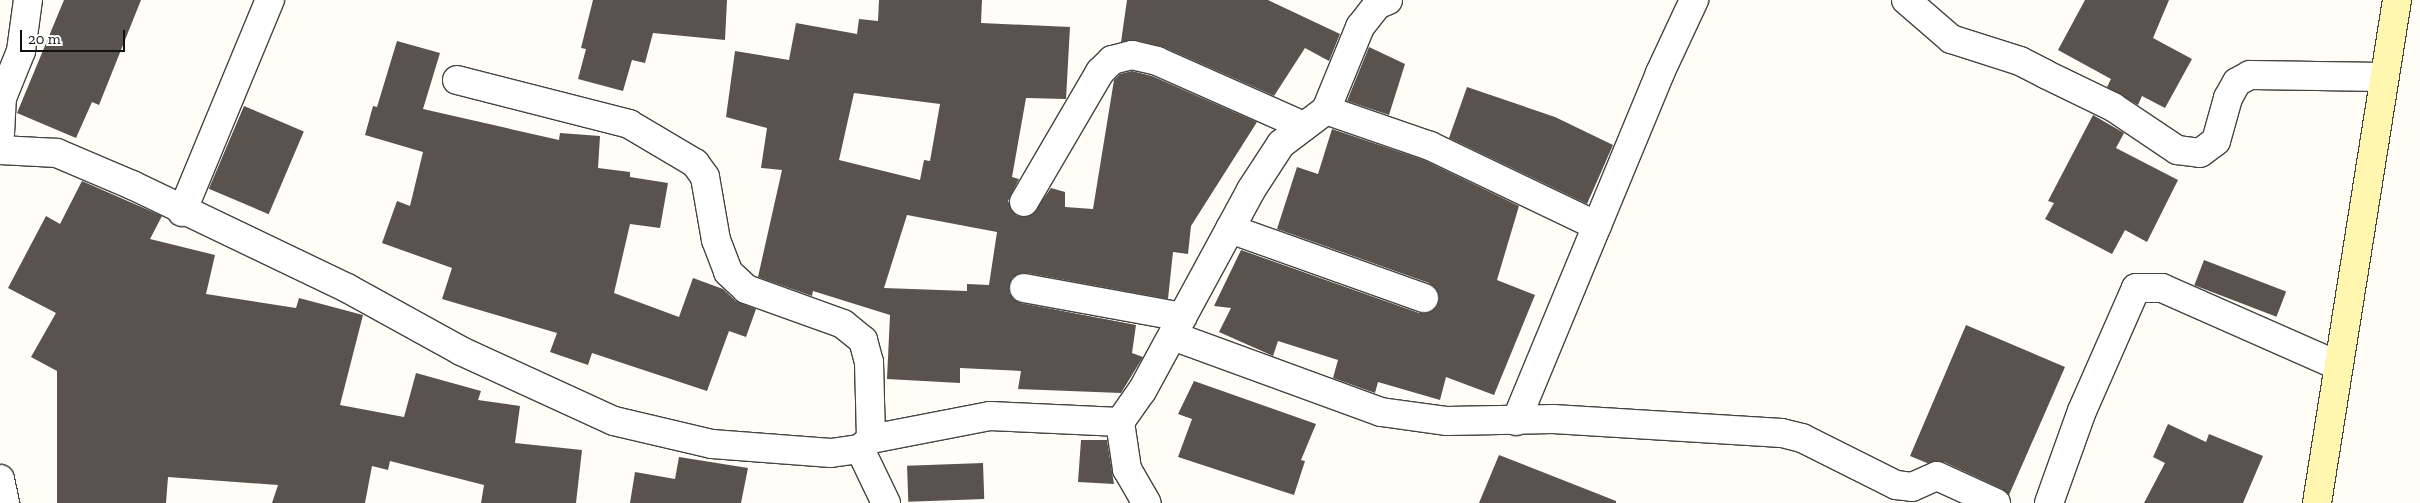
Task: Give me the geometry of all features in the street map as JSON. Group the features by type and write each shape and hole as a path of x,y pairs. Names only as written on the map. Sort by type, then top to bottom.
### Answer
{"main road":[{"path":"2317,503 2397,0"}],"street":[{"path":"0,134 2,98 21,51 28,0"},
{"path":"182,212 270,0"},
{"path":"1147,503 1127,469 1120,422 1178,326 1230,229 1281,144 1315,118 1360,27 1377,5 1388,0"},
{"path":"1516,420 1660,73 1694,0"},
{"path":"1906,0 1951,39 2037,70 2113,108 2177,150 2200,153 2216,141 2228,98 2238,82 2250,75 2384,76"},
{"path":"1024,202 1100,72 1112,60 1132,55 1157,61 1315,118 1430,146 1597,226"},
{"path":"457,80 629,124 695,163 705,177 716,240 728,272 746,289 843,324 862,340 869,362 865,444 886,503"},
{"path":"0,150 57,153 132,185 182,212 347,288 461,352 614,421 712,444 831,454 865,444 990,416 1120,422"},
{"path":"1230,229 1424,298"},
{"path":"1024,288 1178,326 1381,412 1447,421 1553,419 1782,433 1802,438 1896,485 1912,487 1937,476 1996,503"},
{"path":"2049,503 2082,411 2136,288 2162,288 2339,366"},
{"path":"0,479 5,503"}],"building":[{"path":"64,0 141,0 99,105 92,102 76,138 17,113"},
{"path":"593,0 727,0 725,40 653,33 645,63 632,60 623,91 578,79 586,49 581,48"},
{"path":"879,0 982,0 981,23 1070,27 1066,99 1026,98 1012,177 1019,179 1008,201 1017,216 1032,215 1051,188 1065,192 1065,207 1093,209 1114,80 1120,74 1132,71 1152,76 1257,122 1191,226 1188,254 1173,252 1168,299 1027,273 1012,278 1009,293 1021,303 1136,325 1132,353 1143,357 1121,393 1018,389 1021,371 960,368 960,383 887,379 890,315 813,291 812,296 758,277 782,170 761,168 767,128 726,117 735,51 789,60 796,23 857,34 859,19 878,21","holes":["854,93 940,104 930,161 924,160 920,180 839,160","907,215 997,232 989,285 967,284 967,291 884,288"]},
{"path":"1127,0 1268,0 1340,34 1329,61 1305,48 1274,96 1163,47 1135,40 1121,42"},
{"path":"2085,0 2169,0 2153,38 2192,59 2165,108 2142,96 2138,105 2107,87 2111,79 2058,50"},
{"path":"397,41 440,53 423,109 559,140 560,133 600,136 598,168 630,172 630,177 668,183 660,228 630,224 614,293 679,317 693,278 723,289 736,301 756,309 746,337 729,331 707,391 592,353 588,365 550,352 557,333 442,299 452,268 382,243 397,201 410,206 423,152 365,135 373,106 377,107"},
{"path":"1369,47 1405,64 1389,115 1347,101"},
{"path":"1467,87 1555,117 1613,145 1587,204 1449,138"},
{"path":"244,106 304,131 269,214 209,189"},
{"path":"2093,115 2124,133 2116,148 2178,180 2147,242 2125,230 2112,254 2045,219 2054,203 2048,201"},
{"path":"1332,129 1424,160 1519,206 1497,280 1535,295 1494,395 1446,377 1440,400 1378,382 1375,393 1333,378 1338,360 1278,341 1273,356 1219,332 1231,308 1214,306 1241,250 1419,313 1427,313 1438,304 1439,295 1429,283 1277,229 1297,167 1318,174"},
{"path":"82,181 162,216 150,239 215,255 206,294 296,308 299,298 363,315 340,405 404,417 416,373 481,391 478,400 520,406 515,443 582,450 576,503 481,503 484,485 390,461 388,470 372,466 365,503 272,503 278,485 168,477 166,503 57,503 57,371 31,357 56,313 8,288 46,216 60,224"},
{"path":"2204,260 2286,292 2276,317 2194,285"},
{"path":"1966,325 2065,367 2009,495 2002,489 1944,462 1927,463 1910,456"},
{"path":"1194,381 1316,424 1301,460 1305,461 1294,495 1178,457 1192,419 1178,414"},
{"path":"2168,424 2206,442 2209,434 2263,456 2243,503 2144,503 2165,463 2153,457"},
{"path":"1081,440 1107,440 1114,484 1078,482"},
{"path":"1499,455 1616,501 1616,503 1479,503"},
{"path":"679,457 748,468 741,503 630,503 635,472 675,479"},
{"path":"983,463 984,499 908,502 907,466"}]}
